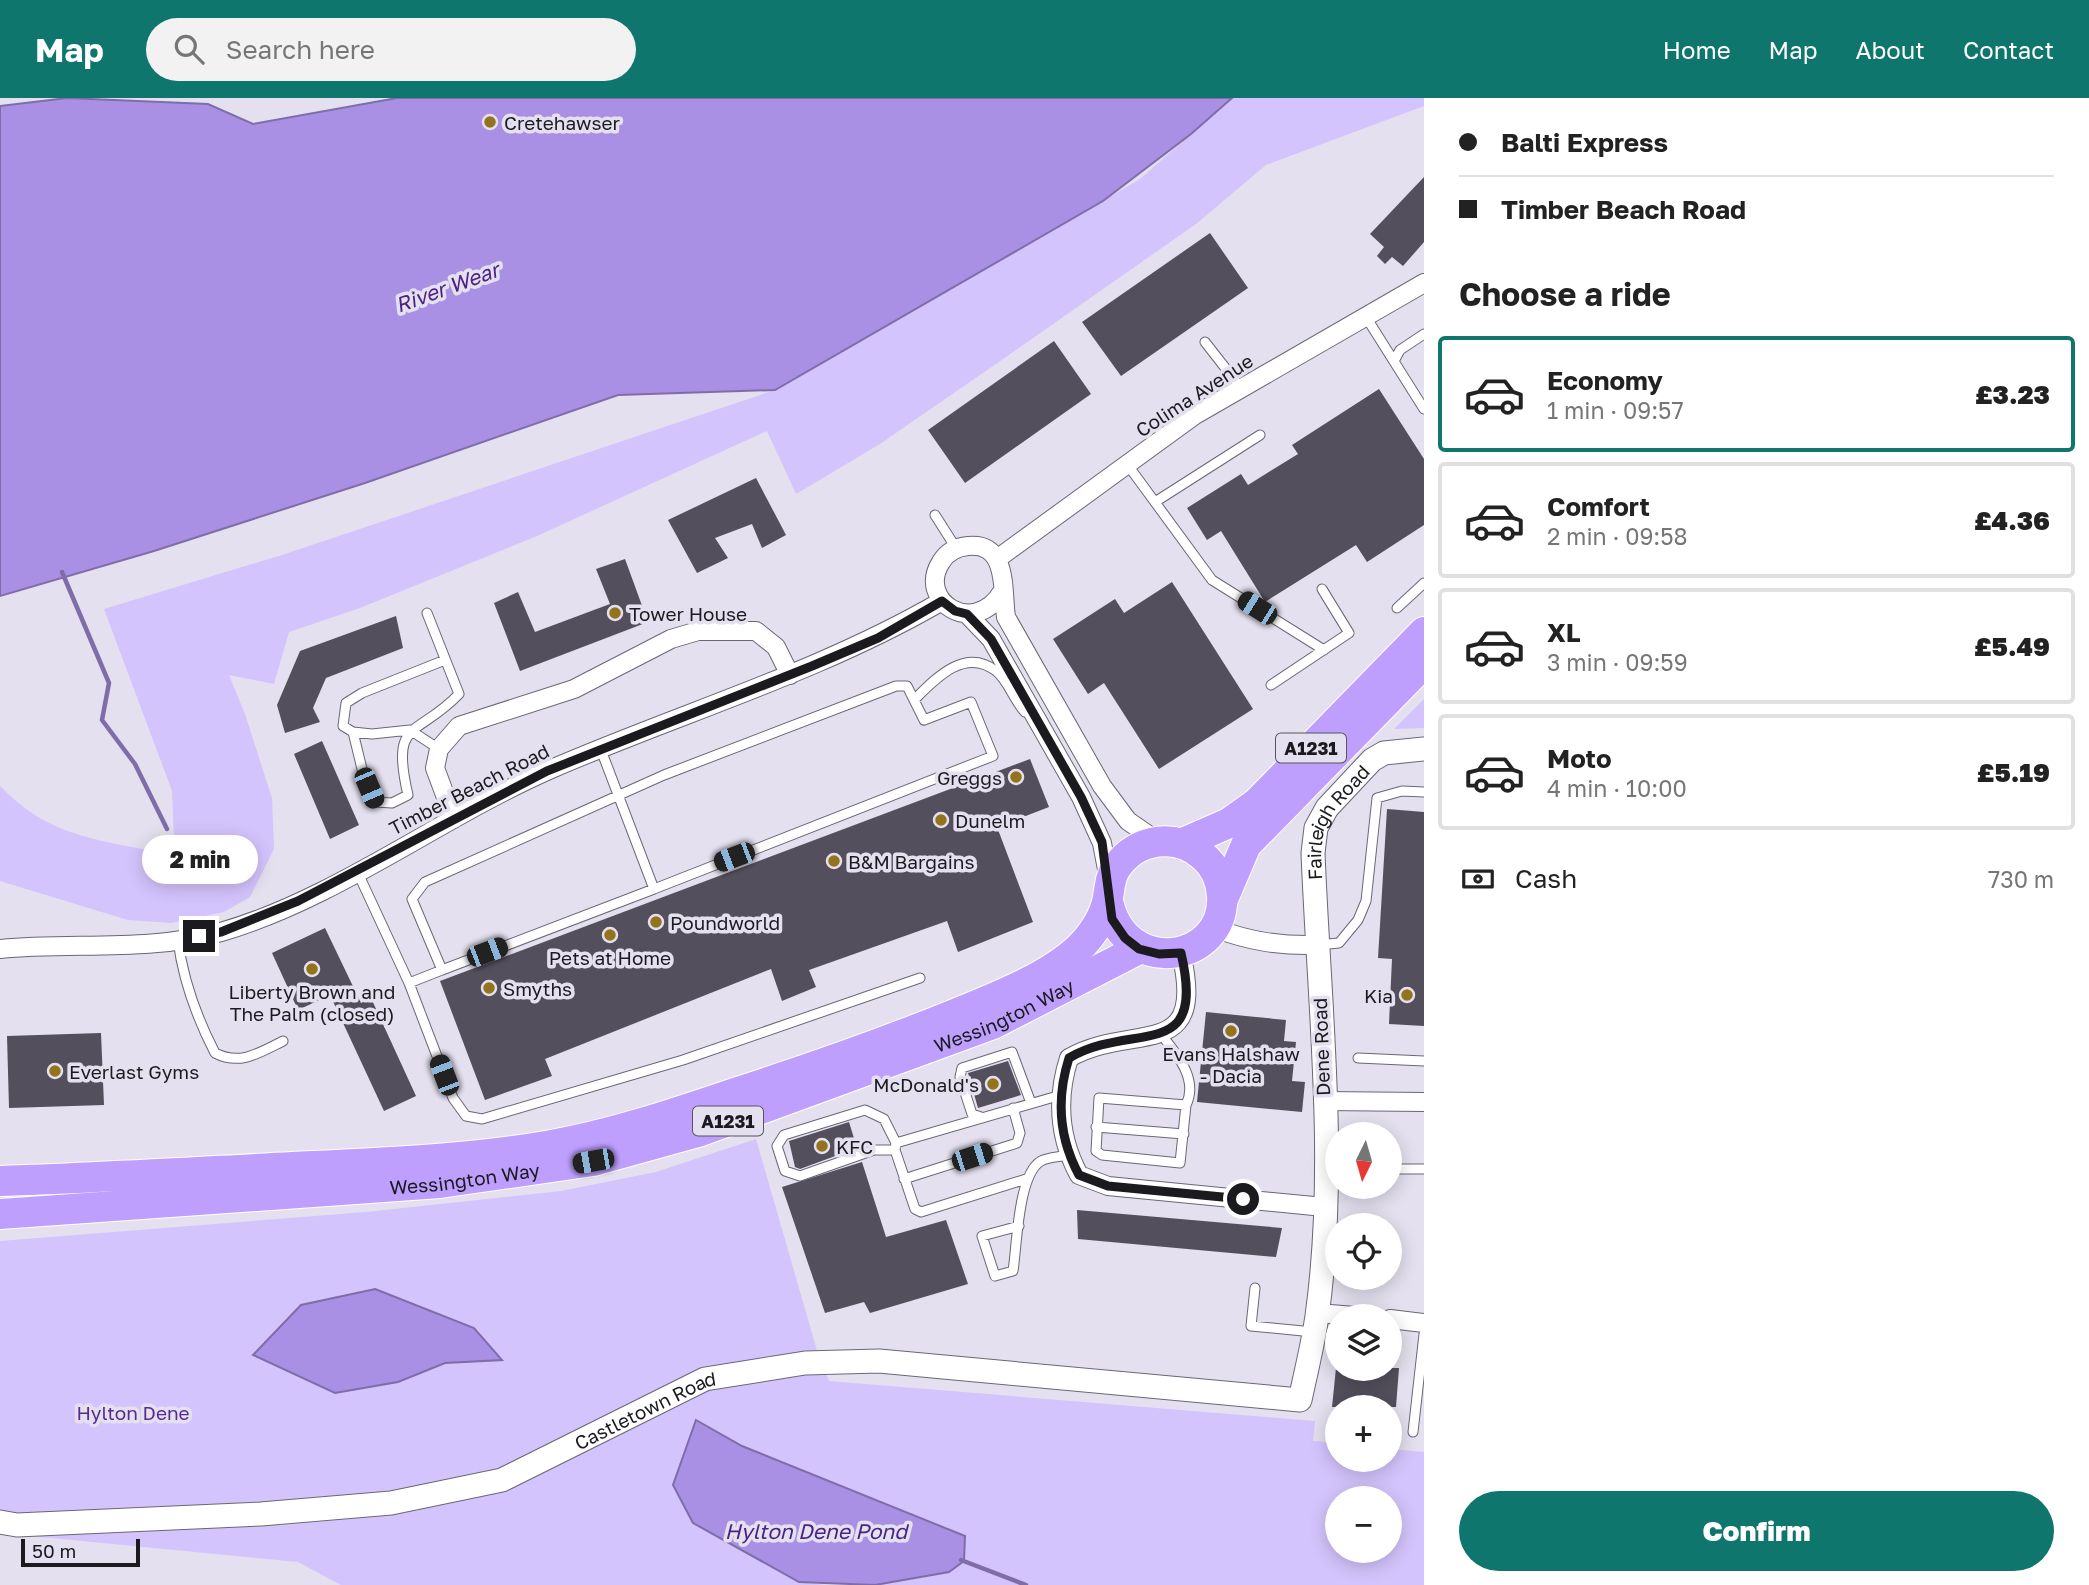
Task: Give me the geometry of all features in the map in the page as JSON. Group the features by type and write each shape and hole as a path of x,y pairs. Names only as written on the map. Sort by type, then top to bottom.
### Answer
{"highway":[{"name":"Wessington Way","path":"0,1181 449,1158 548,1146 664,1117 818,1066 996,997 1056,966 1080,947 1097,926 1116,868 1132,851 1229,823 1257,803 1424,632"},
{"name":"A1231","path":"1223,899 1246,845 1424,663"},
{"path":"1109,892 1112,919 1125,938 1139,949 1159,954 1181,953 1205,939 1214,928 1223,899 1219,879 1208,859 1170,842"},
{"name":"Wessington Way","path":"0,1214 440,1183 593,1161 701,1130 993,1024 1139,949"},
{"path":"0,1165 74,1179"}],"street":[{"name":"Colima Avenue","path":"997,559 1195,415 1424,283"},
{"path":"1002,592 987,610 967,614 955,611 942,601 936,589 937,567 944,557 956,548 973,545 988,551 997,559 1004,574 1002,592 1006,617 1102,786 1128,821 1170,842"},
{"name":"Timber Beach Road","path":"0,949 178,940 221,932 356,871 547,771 790,676 878,638 942,601"},
{"path":"967,614 991,639 1044,730 1102,842 1109,892"},
{"path":"454,820 435,768 439,749 459,726 574,690 681,634 720,629 756,631 776,648 790,676"},
{"name":"Fairleigh Road","path":"1316,945 1313,853 1316,828 1328,808 1373,760 1384,753 1424,749"},
{"path":"1214,928 1248,940 1279,946 1316,945"},
{"name":"Dene Road","path":"1316,945 1326,1122"},
{"path":"1181,953 1189,986 1187,1006 1175,1026 1160,1033 1090,1046 1069,1058 1061,1095 1062,1133 1068,1155 1079,1175 1108,1186 1324,1207"},
{"path":"1323,1101 1424,1102"},
{"name":"Dene Road","path":"1300,1399 1316,1322 1325,1199"},
{"path":"1402,1320 1424,1323"},
{"path":"1316,1322 1325,1321"},
{"name":"Castletown Road","path":"0,1522 17,1525 261,1514 391,1503 502,1480 705,1379 805,1363 879,1361 1300,1399"}],"lane":[{"path":"1366,317 1424,409"},
{"path":"1394,361 1400,350 1424,334"},
{"path":"1205,342 1241,388"},
{"path":"1155,502 1260,435"},
{"path":"1127,464 1212,580 1324,650"},
{"path":"935,515 956,548"},
{"path":"1397,608 1424,583"},
{"path":"1271,685 1349,633 1322,589"},
{"path":"427,613 459,694 410,730 391,734 353,732 343,726 346,703 362,693 445,660"},
{"path":"915,699 939,675 956,664 977,664 997,671 1019,706 1044,730"},
{"path":"409,983 993,756 971,702 924,720 907,686 896,686 664,775 425,882 412,900 442,970"},
{"path":"353,732 363,773 375,802 392,803 408,795 400,761 410,730"},
{"path":"410,730 439,749"},
{"path":"601,750 654,889"},
{"path":"1316,945 1339,943 1358,920 1366,901 1377,799 1402,791 1424,792"},
{"path":"356,871 409,983 453,1098 466,1116 482,1119 683,1060 920,978"},
{"path":"178,940 182,976 199,1023 215,1053 235,1060 249,1058 283,1041"},
{"path":"1160,1033 1177,1054 1190,1082 1180,1163 1102,1155 1096,1151 1099,1098 1186,1105"},
{"path":"981,1117 972,1114 960,1077 962,1068 1012,1052 1031,1103"},
{"path":"1358,1058 1424,1061"},
{"path":"1026,1179 921,1212 915,1209 896,1147 884,1119 864,1110 784,1135 777,1146 785,1171 800,1176 874,1150 896,1147 981,1117 1061,1095"},
{"path":"904,1179 1017,1143 1020,1133 1013,1108"},
{"path":"1096,1127 1184,1134"},
{"path":"1019,1226 982,1236 995,1276 1013,1271 1026,1179 1040,1161 1068,1155"},
{"path":"1402,1169 1424,1170"},
{"path":"1255,1288 1251,1326 1316,1322"},
{"path":"1413,1432 1424,1334"}],"green space":[{"path":"1232,98 1424,98 1424,106 1266,165 1196,224 1006,357 880,444 796,494 767,431 537,536 360,608 289,632 274,684 229,675 245,714 272,798 274,849 250,897 224,912 171,923 128,920 0,881 0,786 35,815 89,838 153,851 174,839 172,791 104,609 285,554 775,390 1140,179"},
{"path":"1424,699 1424,728 1394,729"},
{"name":"Hylton Dene","path":"756,1139 818,1354 829,1381 1315,1421 1313,1441 1325,1442 1325,1472 1402,1472 1402,1450 1424,1452 1424,1585 875,1585 949,1572 965,1536 742,1446 696,1421 673,1485 799,1582 827,1585 341,1585 298,1562 0,1533 0,1241 366,1212 561,1191 656,1172","holes":["474,1328 502,1359 445,1363"]}],"water":[{"name":"River Wear","path":"67,98 208,104 253,124 397,98 1232,98 1191,134 1103,201 775,390 618,395 365,483 154,551 0,596 0,106"},
{"path":"375,1289 474,1328 502,1360 445,1363 398,1382 335,1393 253,1355 301,1305"},
{"name":"Hylton Dene Pond","path":"696,1420 742,1446 965,1536 964,1561 949,1572 875,1585 799,1582 693,1523 673,1485"}],"building":[{"path":"1424,177 1424,242 1403,266 1392,257 1385,264 1377,256 1384,247 1370,234"},
{"path":"1210,233 1248,288 1121,376 1082,322"},
{"path":"1054,341 1091,394 965,483 928,430"},
{"path":"1379,389 1424,459 1424,525 1367,562 1356,545 1265,602 1221,531 1207,540 1187,508 1241,474 1248,485 1298,454 1292,445"},
{"path":"756,478 786,535 762,548 752,524 715,538 728,558 697,573 668,520"},
{"name":"Tower House","path":"625,559 648,622 520,671 494,603 518,592 535,632 610,604 596,569"},
{"path":"1172,582 1253,709 1159,769 1104,683 1088,694 1053,639 1115,599 1124,613"},
{"path":"396,616 403,648 326,678 313,708 320,722 285,733 277,705 300,651"},
{"path":"322,741 359,825 330,839 294,754"},
{"path":"1030,759 1049,807 997,827 1033,922 958,952 947,921 809,970 816,987 782,1001 771,969 545,1059 552,1076 485,1100 440,981"},
{"path":"1387,809 1424,812 1424,1026 1389,1024 1392,959 1378,958"},
{"path":"325,928 361,1003 371,998 416,1096 384,1111 330,995 298,1010 272,953"},
{"path":"1206,1012 1286,1020 1284,1041 1296,1042 1292,1081 1305,1082 1302,1112 1197,1102"},
{"name":"Everlast Gyms","path":"101,1033 104,1105 9,1108 7,1036"},
{"name":"McDonald's","path":"1008,1061 1021,1095 978,1108 968,1073"},
{"name":"KFC","path":"849,1122 857,1148 800,1169 795,1167 789,1141"},
{"path":"862,1162 886,1237 946,1220 968,1284 870,1313 864,1302 825,1313 782,1187"},
{"path":"1077,1210 1282,1228 1276,1257 1078,1239"},
{"path":"1335,1381 1398,1381 1397,1395 1333,1395"}],"waterway":[{"path":"62,572 109,683 102,720 135,764 167,829"},
{"path":"961,1560 1026,1585"}],"place":[{"name":"Cretehawser","path":"490,122"},
{"name":"Tower House","path":"615,613"},
{"name":"Greggs","path":"1016,777"},
{"name":"Dunelm","path":"941,820"},
{"name":"B&M Bargains","path":"834,861"},
{"name":"Poundworld","path":"656,922"},
{"name":"Pets at Home","path":"610,935"},
{"name":"Liberty Brown and The Palm (closed)","path":"312,969"},
{"name":"Smyths","path":"489,988"},
{"name":"Kia","path":"1407,995"},
{"name":"Evans Halshaw - Dacia","path":"1231,1031"},
{"name":"Everlast Gyms","path":"55,1071"},
{"name":"McDonald's","path":"993,1084"},
{"name":"KFC","path":"822,1146"}],"route":[{"path":"199,936 221,932 298,901 547,771 790,676 878,638 942,601 949,608 967,614 991,639 1081,797 1102,842 1110,883 1108,901 1112,919 1125,938 1139,949 1159,954 1181,953 1189,986 1187,1006 1175,1026 1160,1033 1090,1046 1069,1058 1061,1095 1062,1133 1068,1155 1079,1175 1094,1183 1243,1199"}]}
